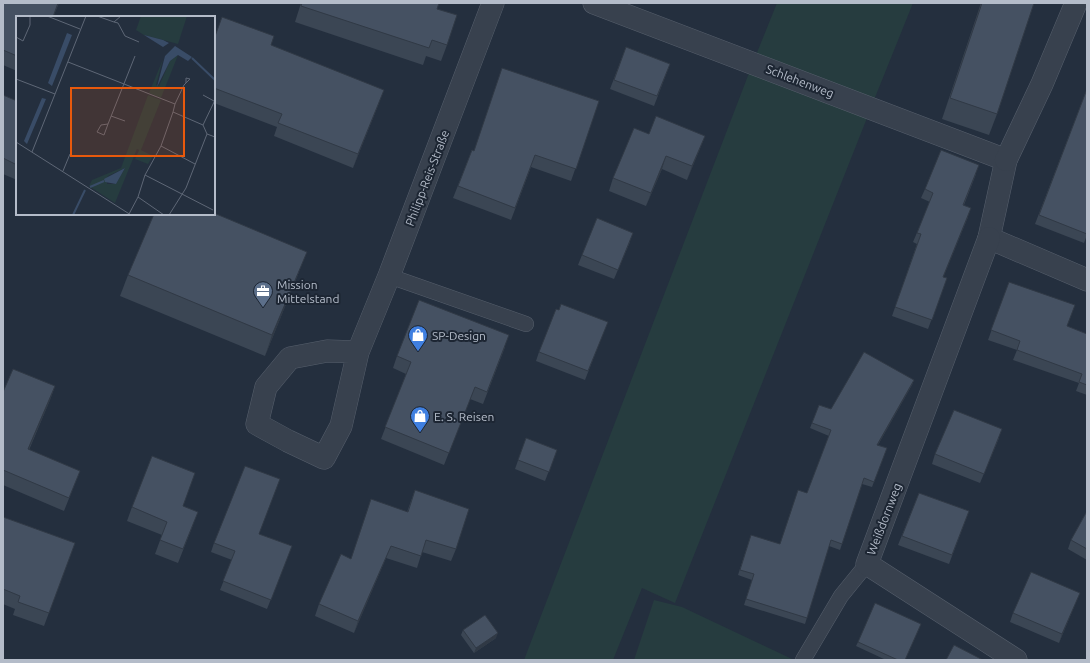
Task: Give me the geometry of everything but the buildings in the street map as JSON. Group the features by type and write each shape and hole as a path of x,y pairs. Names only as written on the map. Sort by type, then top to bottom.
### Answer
{"street":[{"name":"Philipp-Reis-Straße","path":"358,352 327,351 290,358 266,387 257,424 324,458 341,426 358,352 389,276 493,3"},
{"name":"Schlehenweg","path":"594,3 1006,160"},
{"path":"1076,3 1042,84 1006,160 989,238 1087,280"},
{"name":"Weißdornweg","path":"989,238 867,564 1016,660"}],"lane":[{"path":"389,276 526,324"},
{"path":"803,660 841,596 867,564"}],"green space":[{"path":"777,3 913,3 874,100 756,55"},
{"path":"749,73 867,118 675,603 642,588 613,660 524,660"},
{"path":"654,600 682,607 792,659 634,660"}],"place":[{"name":"Mission Mittelstand","path":"263,308"},
{"name":"SP-Design","path":"418,352"},
{"name":"E. S. Reisen","path":"420,433"}]}
